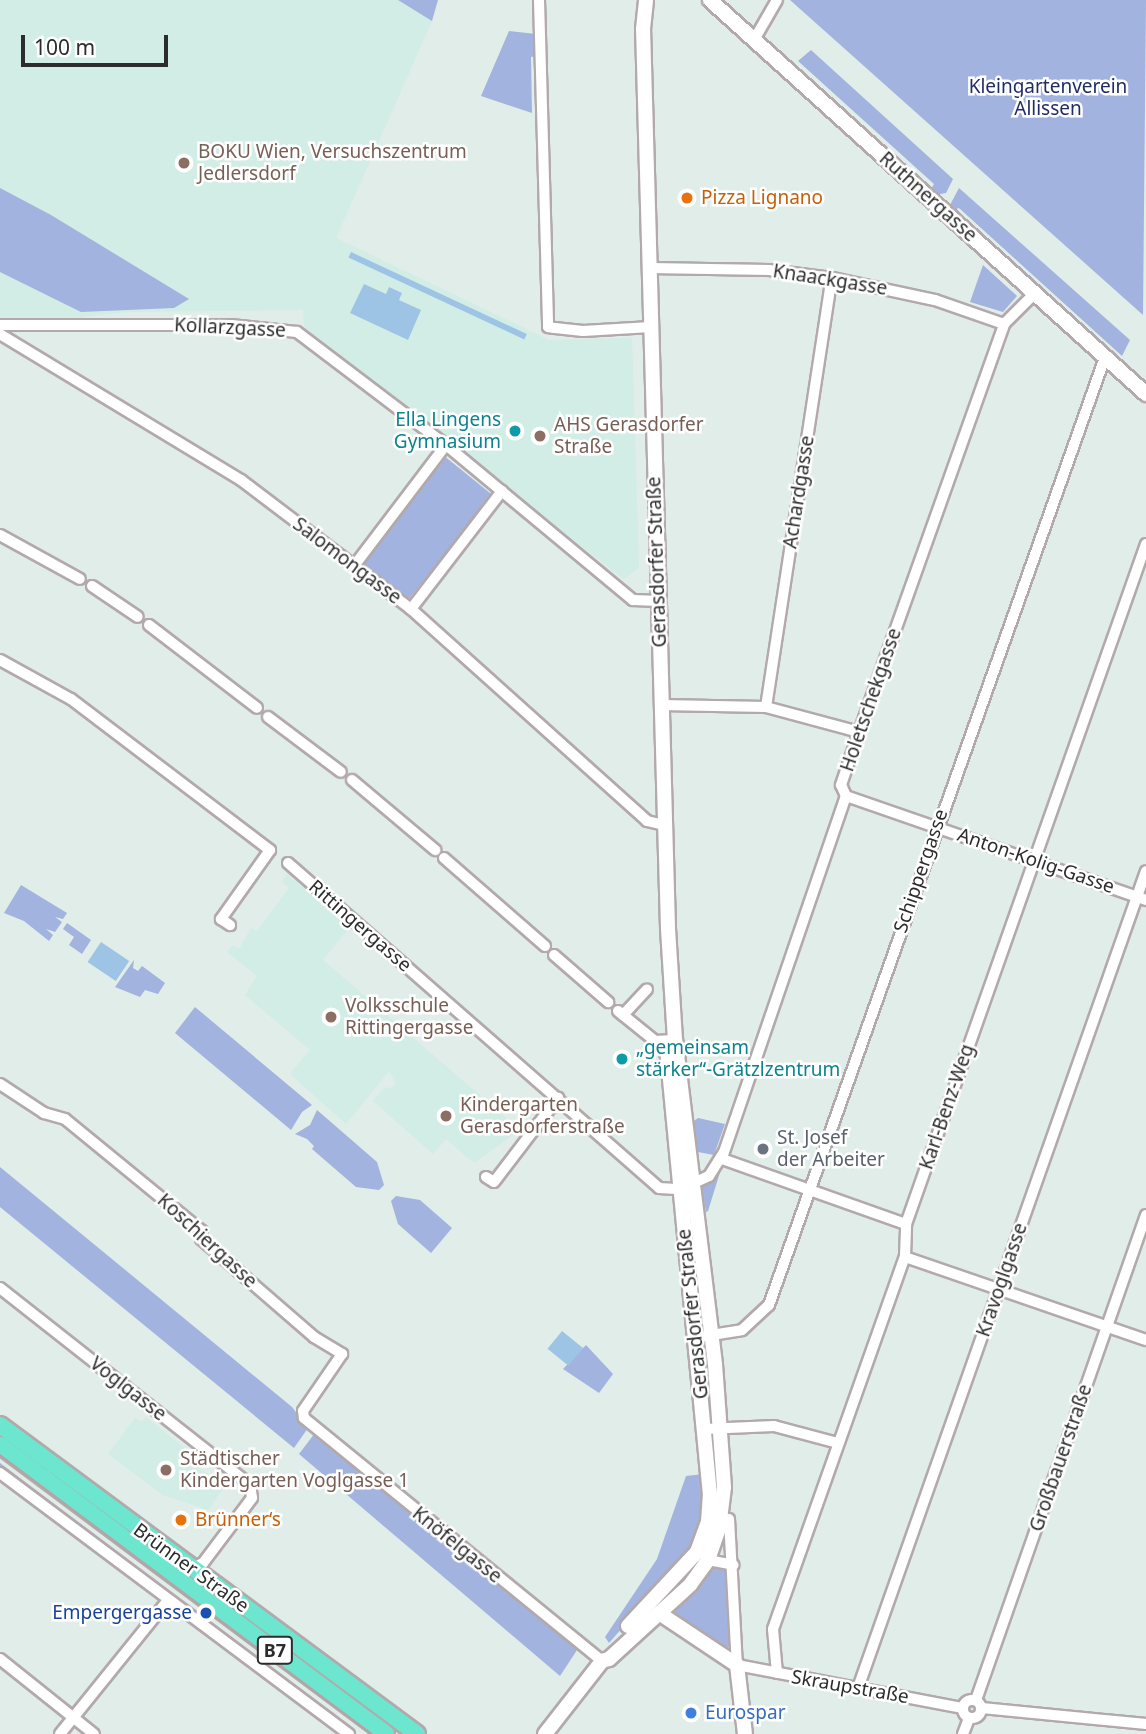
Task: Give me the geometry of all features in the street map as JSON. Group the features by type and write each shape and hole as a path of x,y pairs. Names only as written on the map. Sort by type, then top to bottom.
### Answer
{"main road":[{"name":"Gerasdorfer Straße","path":"637,0 643,29"},
{"name":"Gerasdorfer Straße","path":"602,1661 659,1613 703,1556 719,1528 724,1487 712,1428 671,1040 643,29 646,0"},
{"name":"Ruthnergasse","path":"710,0 1146,394"},
{"name":"Brünner Straße","path":"0,1425 417,1734"},
{"name":"Brünner Straße","path":"0,1445 386,1734"},
{"name":"Gerasdorfer Straße","path":"602,1661 703,1556"},
{"path":"659,1613 737,1665 746,1734"},
{"path":"545,1734 602,1661"}],"street":[{"path":"539,0 548,327 583,331 651,327"},
{"path":"754,40 777,0"},
{"name":"Knaackgasse","path":"650,268 769,270 832,278 935,300 1004,324"},
{"name":"Achardgasse","path":"766,707 832,278"},
{"name":"Holetschekgasse","path":"722,1159 846,796 841,785 1004,324 1035,293"},
{"name":"Kollarzgasse","path":"0,325 230,325 289,329 446,444 633,600 659,601"},
{"name":"Salomongasse","path":"0,334 241,480 411,610 647,821 664,825"},
{"name":"Schippergasse","path":"702,1336 742,1330 763,1315 810,1190 936,827 1105,357"},
{"path":"355,566 446,444"},
{"path":"411,610 502,491"},
{"path":"0,535 80,579"},
{"name":"Karl-Benz-Weg","path":"777,1673 773,1629 905,1257 906,1224 1146,544"},
{"path":"92,586 138,617"},
{"path":"149,625 257,708"},
{"path":"0,660 71,699 270,850 221,919 230,925"},
{"path":"660,705 766,707 859,732"},
{"path":"268,716 341,772"},
{"path":"352,780 435,850"},
{"name":"Anton-Kolig-Gasse","path":"846,796 1142,898"},
{"path":"444,858 545,946"},
{"name":"Rittingergasse","path":"288,863 659,1188 685,1185"},
{"name":"Kravoglgasse","path":"858,1688 998,1291 1142,898 1146,871"},
{"path":"554,955 608,1002"},
{"path":"647,989 620,1013 655,1041 671,1040"},
{"name":"Koschiergasse","path":"0,1084 44,1113 65,1119 202,1231 201,1239 314,1337 342,1354 303,1411 314,1427"},
{"path":"486,1177 494,1182 558,1098"},
{"path":"685,1185 709,1176 722,1159 906,1224"},
{"name":"Großbauerstraße","path":"979,1704 1146,1215"},
{"path":"905,1257 1146,1340"},
{"name":"Voglgasse","path":"0,1288 253,1493 204,1563 194,1569"},
{"name":"Knöfelgasse","path":"314,1427 602,1661"},
{"path":"712,1428 782,1427 838,1443"},
{"name":"Brünner Straße","path":"0,1473 349,1734"},
{"path":"729,1519 734,1565 737,1665"},
{"path":"703,1556 734,1565"},
{"path":"164,1567 194,1569"},
{"path":"60,1734 168,1600"},
{"path":"0,1659 93,1734"},
{"name":"Skraupstraße","path":"737,1665 858,1688 966,1713"},
{"path":"963,1734 966,1713 979,1704 1146,1724"}],"shaded area":[{"name":"BOKU Wien, Versuchszentrum Jedlersdorf","path":"0,0 398,0 432,21 336,238 549,340 632,338 639,568 623,579 304,327 303,310 125,312 84,317 82,322 0,319"},
{"path":"351,252 527,334 524,339 348,257"},
{"path":"364,284 386,294 389,287 402,293 399,300 421,310 408,340 350,313"},
{"name":"Volksschule Rittingergasse","path":"287,874 350,927 323,960 520,1130 474,1163 446,1139 433,1154 373,1101 385,1087 390,1089 396,1083 389,1071 346,1124 290,1074 310,1050 245,995 257,976 227,952 233,945 239,949 251,928 257,931 289,888 282,882"},
{"path":"101,942 129,961 116,981 88,962"},
{"path":"562,1331 583,1348 569,1366 548,1349"},
{"name":"Städtischer Kindergarten Voglgasse 1","path":"146,1417 196,1457 192,1462 224,1487 208,1510 163,1495 108,1454 135,1418 142,1422"}],"green space":[{"path":"398,0 438,0 432,21"},
{"name":"Kleingartenverein Allissen","path":"790,0 1146,0 1143,315"},
{"path":"509,31 536,34 536,56 531,57 532,113 481,96"},
{"path":"811,50 953,179 946,193 934,195 930,191 934,184 798,61"},
{"path":"0,188 51,215 189,299 174,308 81,312 0,272"},
{"path":"959,188 1130,340 1122,356 959,208 952,211 950,205"},
{"path":"983,265 1017,296 1003,312 970,302"},
{"path":"443,455 493,495 407,602 357,561"},
{"path":"21,885 67,913 63,919 55,917 62,922 55,932 46,929 53,935 49,941 24,921 4,913"},
{"path":"67,923 91,940 82,954 69,945 74,937 63,929"},
{"path":"134,960 133,968 138,971 142,966 165,983 158,994 145,990 140,997 115,987"},
{"path":"195,1007 312,1105 302,1112 291,1130 175,1033"},
{"path":"317,1110 377,1162 384,1185 379,1190 356,1187 312,1149 314,1146 307,1139 295,1134 310,1125"},
{"path":"698,1118 725,1124 714,1155 698,1152 694,1121"},
{"path":"0,1167 292,1407 308,1428 294,1448 0,1207"},
{"path":"721,1169 708,1211 706,1212 701,1183"},
{"path":"396,1196 420,1200 452,1228 431,1253 398,1224 391,1201"},
{"path":"586,1345 613,1374 599,1393 563,1369"},
{"path":"315,1433 577,1650 560,1676 299,1454"},
{"path":"0,1463 120,1554 118,1557 0,1469"},
{"path":"704,1474 701,1538 609,1643 605,1637 657,1559 686,1476"},
{"path":"715,1566 729,1569 733,1645 725,1649 678,1619 674,1609 707,1569"}],"tram line":[{"path":"0,1455 371,1734"}],"place":[{"name":"BOKU Wien, Versuchszentrum Jedlersdorf","path":"184,163"},
{"name":"Pizza Lignano","path":"687,198"},
{"name":"Ella Lingens Gymnasium","path":"515,431"},
{"name":"AHS Gerasdorfer Straße","path":"540,436"},
{"name":"Volksschule Rittingergasse","path":"331,1017"},
{"name":"„gemeinsam stärker“-Grätzlzentrum","path":"622,1059"},
{"name":"Kindergarten Gerasdorferstraße","path":"446,1116"},
{"name":"St. Josef der Arbeiter","path":"763,1149"},
{"name":"Städtischer Kindergarten Voglgasse 1","path":"166,1470"},
{"name":"Brünner‘s","path":"181,1520"},
{"name":"Empergergasse","path":"206,1613"},
{"name":"Eurospar","path":"691,1713"}]}
